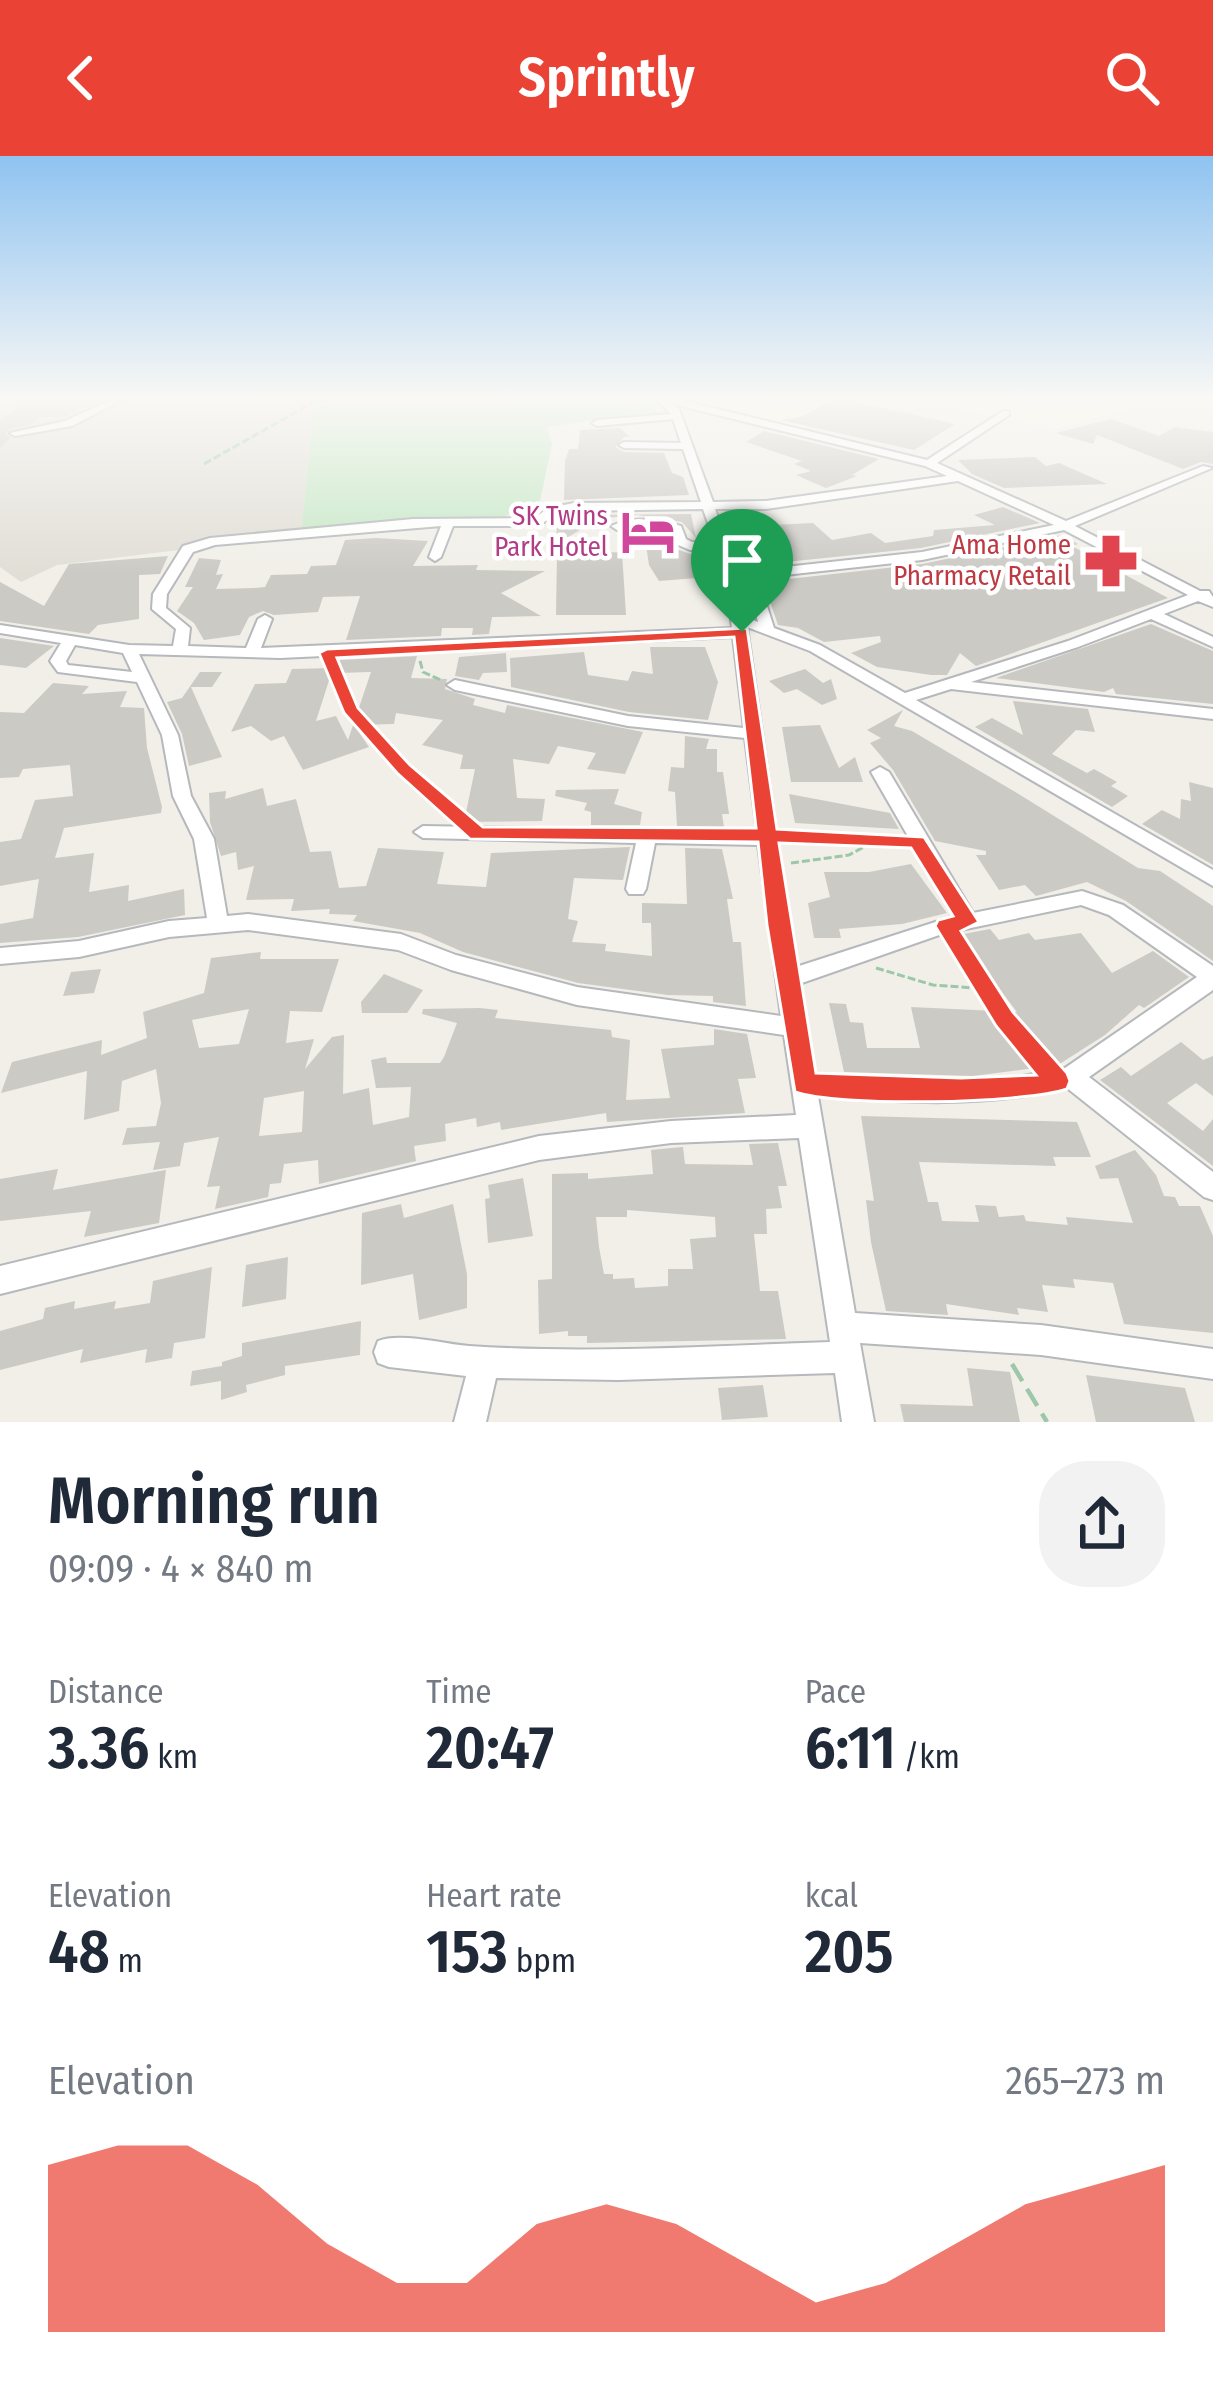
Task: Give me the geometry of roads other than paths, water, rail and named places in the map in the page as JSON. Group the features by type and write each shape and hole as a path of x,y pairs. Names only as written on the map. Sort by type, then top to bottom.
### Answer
{"street":[{"path":"691,456 734,582 787,979 858,1422"},
{"path":"894,456 961,478 1213,603"},
{"path":"929,464 941,456"},
{"path":"734,582 874,563 1065,526 1207,468"},
{"path":"180,649 183,628 158,603 188,549 250,537 448,523 538,522 552,511 574,508 766,505 961,478"},
{"path":"435,557 448,523"},
{"path":"617,526 664,523 677,529 684,544 722,547"},
{"path":"734,582 760,603 767,627"},
{"path":"903,699 1154,615 1213,590"},
{"path":"1154,615 1213,644"},
{"path":"252,651 266,619"},
{"path":"0,629 129,649 327,653 767,627 865,676 1213,879"},
{"path":"70,640 58,661 63,669 142,678"},
{"path":"129,649 170,735 182,796 204,839 213,869 218,922"},
{"path":"865,676 1213,714"},
{"path":"455,685 628,722 754,734"},
{"path":"880,772 898,799 957,924"},
{"path":"422,832 767,837"},
{"path":"636,889 647,837"},
{"path":"787,979 957,924 1082,898 1116,910 1213,977 1064,1079 1032,1088 804,1084"},
{"path":"0,956 79,949 218,922 363,934 401,942 536,988 796,1027"},
{"path":"1064,1079 1213,1188"},
{"path":"0,1280 539,1148 671,1132 812,1126"},
{"path":"389,1352 484,1365 995,1337 1213,1364"},
{"path":"470,1422 484,1365"}],"place":[{"name":"SK Twins Park Hotel","path":"648,532"},
{"name":"Ama Home Pharmacy Retail","path":"1111,561"}]}
